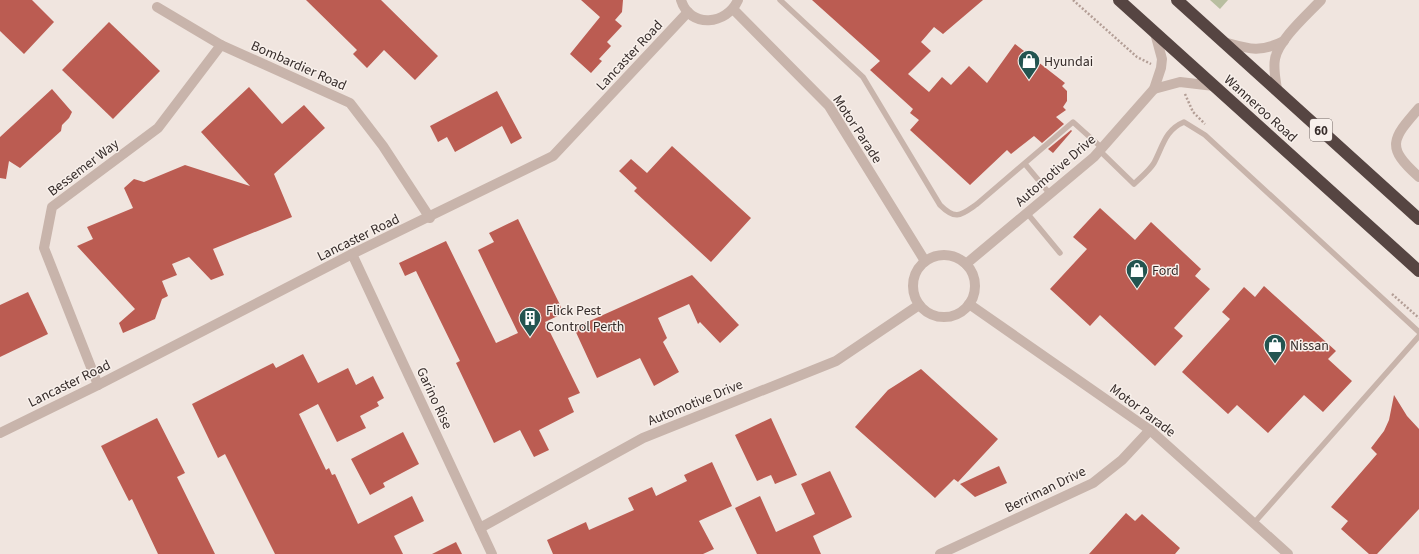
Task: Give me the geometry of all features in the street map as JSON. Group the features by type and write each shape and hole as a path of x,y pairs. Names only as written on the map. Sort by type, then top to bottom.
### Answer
{"highway":[{"name":"Wanneroo Road","path":"1119,0 1419,271"},
{"name":"Wanneroo Road","path":"1177,0 1419,219"}],"street":[{"path":"681,0 688,12 697,18 711,20 725,16 733,9 738,0"},
{"path":"1277,90 1274,59 1284,41 1321,0"},
{"name":"Bombardier Road","path":"157,7 221,45 350,103 384,146 430,218"},
{"name":"Motor Parade","path":"733,9 829,106 925,261"},
{"name":"Lancaster Road","path":"0,433 98,385 352,254 430,218 553,156 688,12"},
{"name":"Automotive Drive","path":"966,264 1101,150 1154,89 1161,68 1162,59 1155,33"},
{"path":"1224,42 1255,50 1266,49 1284,41"},
{"name":"Bessemer Way","path":"98,385 44,248 52,208 158,128 221,45"},
{"path":"1154,89 1180,82 1214,86"},
{"path":"1419,108 1396,136 1396,148 1401,159 1419,177"},
{"name":"Garino Rise","path":"352,254 492,554"},
{"path":"946,255 957,258 966,264 972,273 975,284 974,295 969,304 960,312 950,316 938,316 928,312 919,304 914,294 913,282 917,270 925,261 935,256 946,255"},
{"name":"Automotive Drive","path":"480,528 643,438 836,360 919,304"},
{"name":"Motor Parade","path":"969,304 1150,430 1288,554"},
{"name":"Berriman Drive","path":"940,554 1093,483 1122,460 1150,430"}],"lane":[{"path":"780,0 863,77 940,205 949,214 956,216 964,213 1025,164 1073,122 1134,184 1153,164 1167,134 1176,125 1184,122 1204,135 1419,332"},
{"path":"1025,164 1050,194"},
{"path":"1027,213 1060,253"},
{"path":"1254,523 1419,336"}],"path":[{"path":"1073,0 1137,57 1161,68"},
{"path":"1180,82 1193,112 1210,128"},
{"path":"1389,290 1419,318"}],"green space":[{"path":"1210,0 1228,0 1220,9"}],"building":[{"path":"0,0 32,0 54,22 24,54 0,31"},
{"path":"306,0 381,0 438,56 415,80 384,50 367,68 353,54 357,50"},
{"path":"581,0 623,0 622,12 615,20 622,26 607,42 611,46 599,59 602,61 591,73 570,54 600,17"},
{"path":"812,0 983,0 943,34 934,27 921,42 931,51 908,74 929,92 942,77 951,85 969,66 987,83 1015,44 1065,83 1062,86 1067,91 1067,101 1063,107 1066,110 1056,117 1064,124 1042,143 1034,136 1011,154 1007,150 970,185 910,130 919,120 910,113 913,109 870,70 880,61"},
{"path":"109,22 160,71 113,119 62,70"},
{"path":"249,87 282,124 304,105 325,128 274,174 292,217 213,249 224,275 211,280 189,257 172,264 177,275 162,281 168,296 162,299 155,319 123,333 119,323 135,309 77,246 93,239 87,227 133,208 124,188 134,179 144,182 185,165 250,186 201,132"},
{"path":"52,89 72,112 69,118 62,125 61,131 20,168 9,161 6,179 0,178 0,137"},
{"path":"497,91 522,138 511,144 502,126 455,152 447,137 438,142 430,126"},
{"path":"1071,130 1072,131 1053,153 1048,149"},
{"path":"672,146 751,218 711,262 634,191 637,188 619,171 631,159 647,173"},
{"path":"1100,208 1135,240 1151,222 1201,269 1195,276 1210,289 1174,328 1183,336 1155,366 1100,315 1090,326 1050,289 1087,249 1073,237"},
{"name":"Flick Pest Control Perth","path":"518,219 564,313 545,322 580,393 568,398 574,412 539,430 549,450 534,457 520,430 494,443 456,363 460,361 416,271 405,276 399,263 446,241 496,343 518,333 478,250 494,242 489,233"},
{"path":"692,275 739,325 720,343 700,322 698,324 689,304 658,318 667,338 663,342 679,372 654,386 640,358 597,378 574,328"},
{"path":"1264,286 1336,351 1328,359 1352,381 1323,412 1304,395 1268,433 1237,405 1228,414 1182,372 1230,319 1222,312 1244,287 1255,297"},
{"path":"28,292 48,334 0,357 0,305"},
{"path":"303,354 318,383 348,368 356,385 373,376 384,398 377,402 379,406 360,416 366,428 337,442 318,404 299,414 326,470 329,468 332,475 335,474 358,524 412,496 424,521 394,536 403,554 275,554 225,454 218,458 192,404 273,363 276,368"},
{"path":"921,369 998,439 958,482 954,479 935,498 855,427 888,390"},
{"path":"1394,395 1407,416 1419,429 1419,509 1377,554 1369,554 1341,529 1348,521 1331,507 1377,454 1371,448 1384,431 1389,420"},
{"path":"157,418 185,473 177,477 215,554 158,554 132,499 129,501 101,446"},
{"path":"771,418 797,475 775,484 771,475 757,481 735,435"},
{"path":"403,432 419,464 383,483 385,487 370,495 351,459"},
{"path":"712,462 732,506 699,521 714,549 703,554 553,554 547,540 586,522 589,530 634,510 628,498 652,487 656,496 687,481 684,475"},
{"path":"999,466 1007,483 975,497 960,484"},
{"path":"830,471 852,517 813,536 821,554 757,554 735,508 760,496 776,532 815,514 801,484"},
{"path":"1126,513 1135,521 1142,514 1180,548 1175,554 1089,554"},
{"path":"456,542 462,554 432,554"}],"place":[{"name":"Hyundai","path":"1029,80"},
{"name":"Ford","path":"1137,290"},
{"name":"Flick Pest Control Perth","path":"530,338"},
{"name":"Nissan","path":"1275,364"}]}
